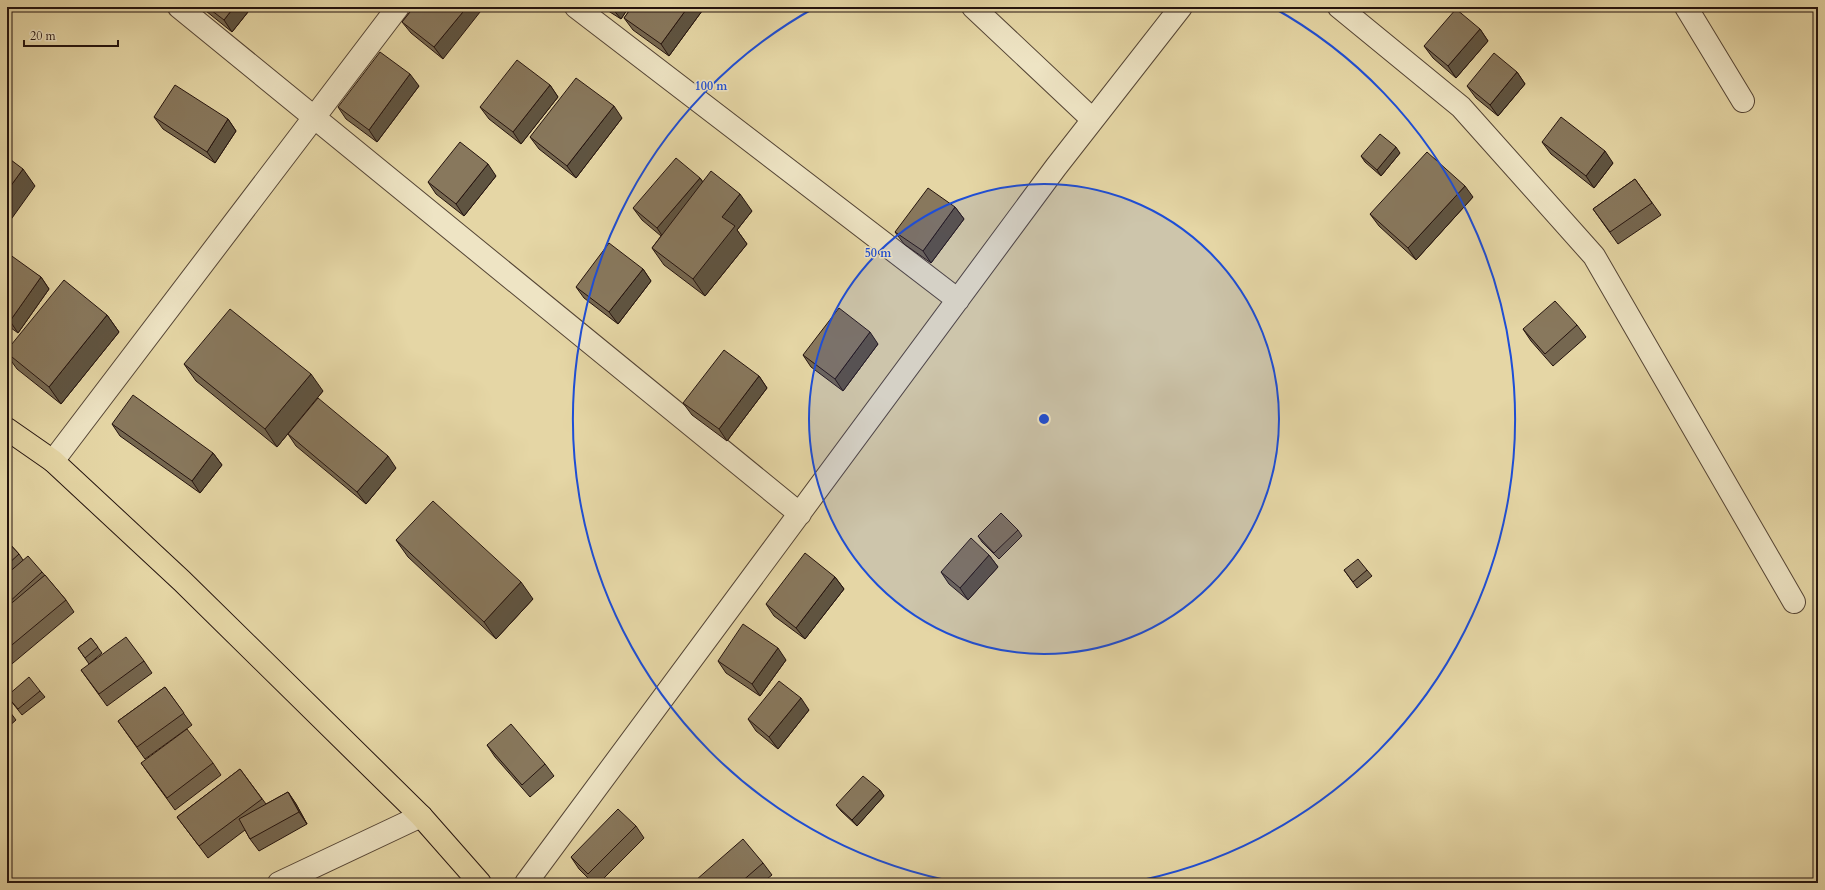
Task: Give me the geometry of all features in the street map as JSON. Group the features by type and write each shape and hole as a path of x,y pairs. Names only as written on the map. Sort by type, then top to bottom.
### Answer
{"highway":[{"path":"7,429 53,462 182,581 421,816 480,883"}],"street":[{"path":"179,7 800,514"},
{"path":"53,462 398,7"},
{"path":"576,7 958,300"},
{"path":"973,7 1092,119"},
{"path":"526,883 1092,119 1181,7"},
{"path":"1339,7 1461,107 1594,256 1794,602"},
{"path":"1686,7 1743,101"},
{"path":"279,883 421,816"}],"building":[{"path":"207,7 234,7 224,20"},
{"path":"414,7 467,7 434,47 402,22"},
{"path":"632,7 688,7 661,44 624,18"},
{"path":"1456,9 1480,29 1448,66 1424,46"},
{"path":"380,52 410,74 369,130 338,107"},
{"path":"1494,53 1517,72 1490,105 1467,86"},
{"path":"517,60 550,85 513,132 480,107"},
{"path":"576,78 614,106 567,166 530,137"},
{"path":"175,85 228,119 207,152 154,117"},
{"path":"1561,117 1605,151 1586,176 1542,142"},
{"path":"1380,134 1396,147 1377,170 1361,156"},
{"path":"460,142 488,164 456,204 428,182"},
{"path":"1427,152 1465,186 1408,248 1370,214"},
{"path":"7,157 23,169 7,191"},
{"path":"676,158 700,178 657,228 633,208"},
{"path":"711,171 740,194 722,217 735,226 693,279 652,248"},
{"path":"1635,179 1652,203 1610,232 1593,209"},
{"path":"928,188 955,207 923,251 895,232"},
{"path":"609,243 643,269 609,312 576,287"},
{"path":"9,254 41,277 10,321 7,319 7,257"},
{"path":"64,280 107,315 49,387 7,353 7,350"},
{"path":"1555,301 1577,325 1545,354 1523,329"},
{"path":"839,308 870,332 835,379 803,355"},
{"path":"230,309 311,374 265,429 184,364"},
{"path":"724,350 759,376 719,429 683,403"},
{"path":"133,395 213,453 192,481 112,424"},
{"path":"318,398 388,456 357,492 288,434"},
{"path":"433,501 521,582 484,622 396,540"},
{"path":"1001,513 1018,530 994,553 978,536"},
{"path":"971,538 989,555 960,588 941,572"},
{"path":"7,541 19,554 7,565"},
{"path":"805,553 835,577 796,628 766,604"},
{"path":"28,556 42,572 7,604 7,574"},
{"path":"1358,559 1367,570 1353,582 1344,570"},
{"path":"45,575 66,600 7,649 7,607"},
{"path":"743,624 778,648 752,684 718,661"},
{"path":"126,637 144,661 99,694 81,670"},
{"path":"91,638 98,647 85,658 78,648"},
{"path":"29,677 40,691 18,709 7,696"},
{"path":"779,681 801,698 769,737 748,719"},
{"path":"165,687 184,713 137,747 118,721"},
{"path":"511,724 545,764 522,785 487,745"},
{"path":"187,729 213,763 167,798 141,763"},
{"path":"240,769 262,799 199,846 177,817"},
{"path":"863,776 880,790 852,820 836,805"},
{"path":"288,792 299,812 250,839 239,819"},
{"path":"618,809 636,826 588,874 571,857"},
{"path":"743,839 763,863 740,883 699,883 696,880"}]}
